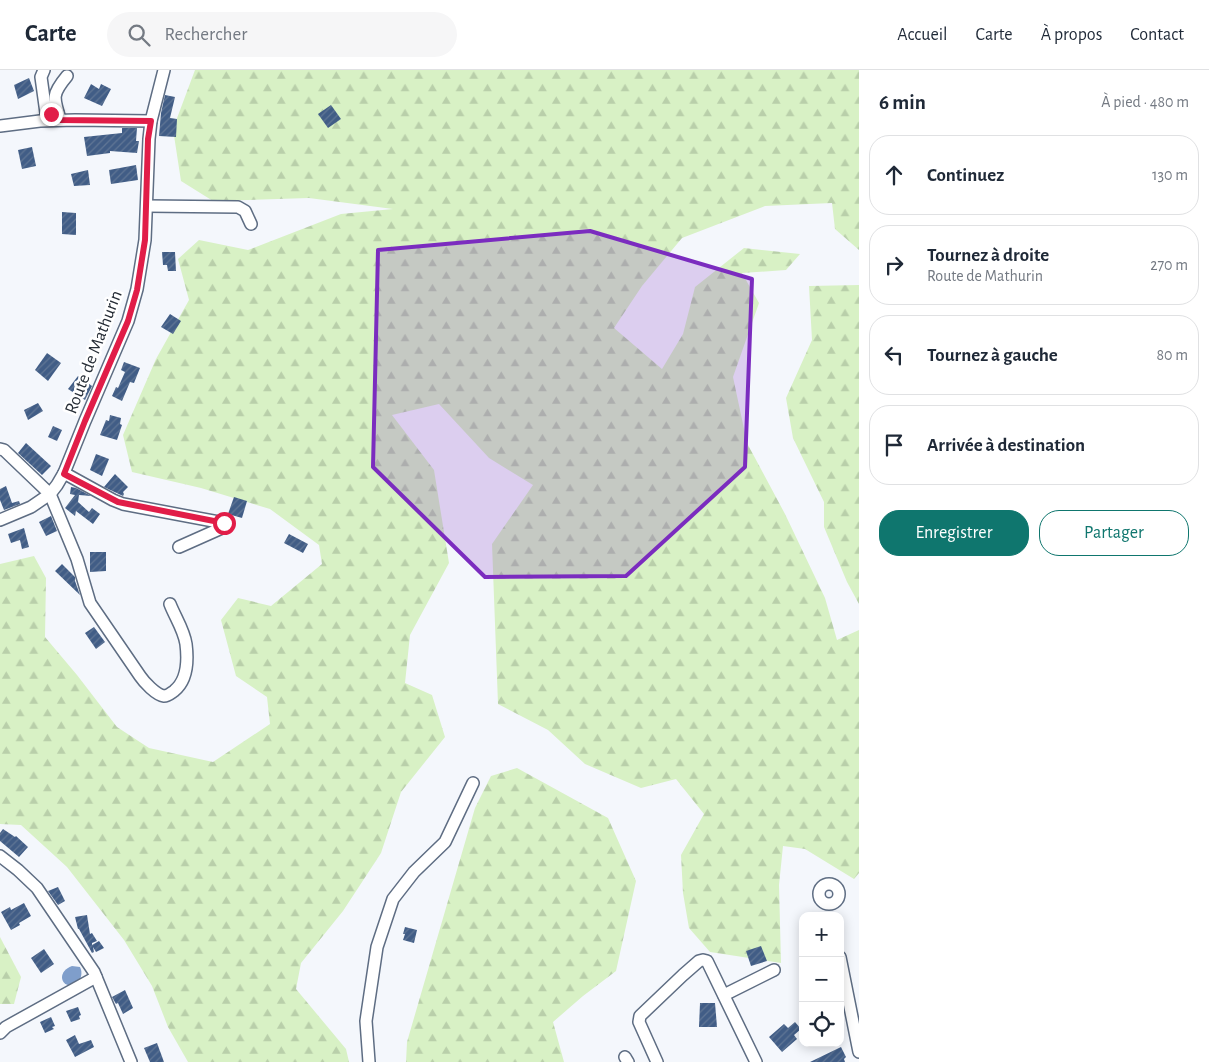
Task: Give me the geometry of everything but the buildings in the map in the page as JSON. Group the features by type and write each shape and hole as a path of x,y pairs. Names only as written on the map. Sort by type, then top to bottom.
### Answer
{"street":[{"path":"44,70 41,77 46,113 59,117"},
{"name":"Route de Mathurin","path":"0,520 31,507 50,494 64,474 130,313 137,290 145,240 148,139 164,70"},
{"path":"59,117 54,102 57,88 67,76"},
{"path":"0,126 59,117 151,121"},
{"path":"146,206 238,207 245,211 251,224"},
{"path":"0,449 4,450 50,494 77,558 87,595 94,609 146,684 161,695 166,696 181,684 186,664 184,636 170,604"},
{"path":"64,474 118,502 226,524 224,527 180,548"},
{"path":"369,1062 366,1021 376,947 393,899 414,872 445,842 472,783"},
{"path":"0,856 37,888 94,972 131,1062"},
{"path":"657,1062 640,1022 640,1016 683,975 699,961 703,960 707,961 756,1062"},
{"path":"724,995 774,970"},
{"path":"0,1033 6,1027 96,977"},
{"path":"844,977 859,1052"}],"highlighted area":[{"path":"590,231 752,279 745,467 626,576 485,577 373,467 378,250"}],"green space":[{"path":"195,70 859,70 859,250 835,229 832,203 765,206 682,238 642,286 614,328 662,369 683,334 695,287 744,248 800,254 786,270 742,273 759,303 733,377 747,443 785,514 825,598 837,640 859,630 859,873 854,879 805,849 783,846 779,885 781,963 710,952 689,928 683,893 681,855 704,814 676,779 641,788 585,764 548,730 498,704 492,544 533,485 489,458 439,404 392,415 434,470 449,563 410,635 405,683 432,695 445,737 401,792 381,853 343,911 301,963 296,989 346,1049 349,1062 188,1062 168,1027 152,986 124,940 67,867 21,825 0,824 0,564 34,556 46,578 45,637 117,727 149,748 213,762 270,724 267,697 236,676 221,620 238,598 271,606 322,564 319,545 270,509 201,488 132,472 123,435 156,359 189,300 178,259 199,240 248,250 341,214 393,209 309,198 213,201 181,181 173,129"},
{"path":"859,285 859,604 847,582 824,527 824,502 793,438 786,398 812,340 809,286"},
{"path":"517,768 608,818 636,881 616,971 553,1022 564,1062 406,1062 407,1042 475,808 491,776"},
{"path":"0,937 21,977 14,1004 0,1004"}],"water":[{"path":"72,966 80,967 81,976 77,985 71,986 64,982 62,975 67,968"}],"route":[{"path":"51,114 58,113 60,120 151,121 148,139 145,240 137,290 128,321 110,359 64,474 123,504 224,523"}]}
